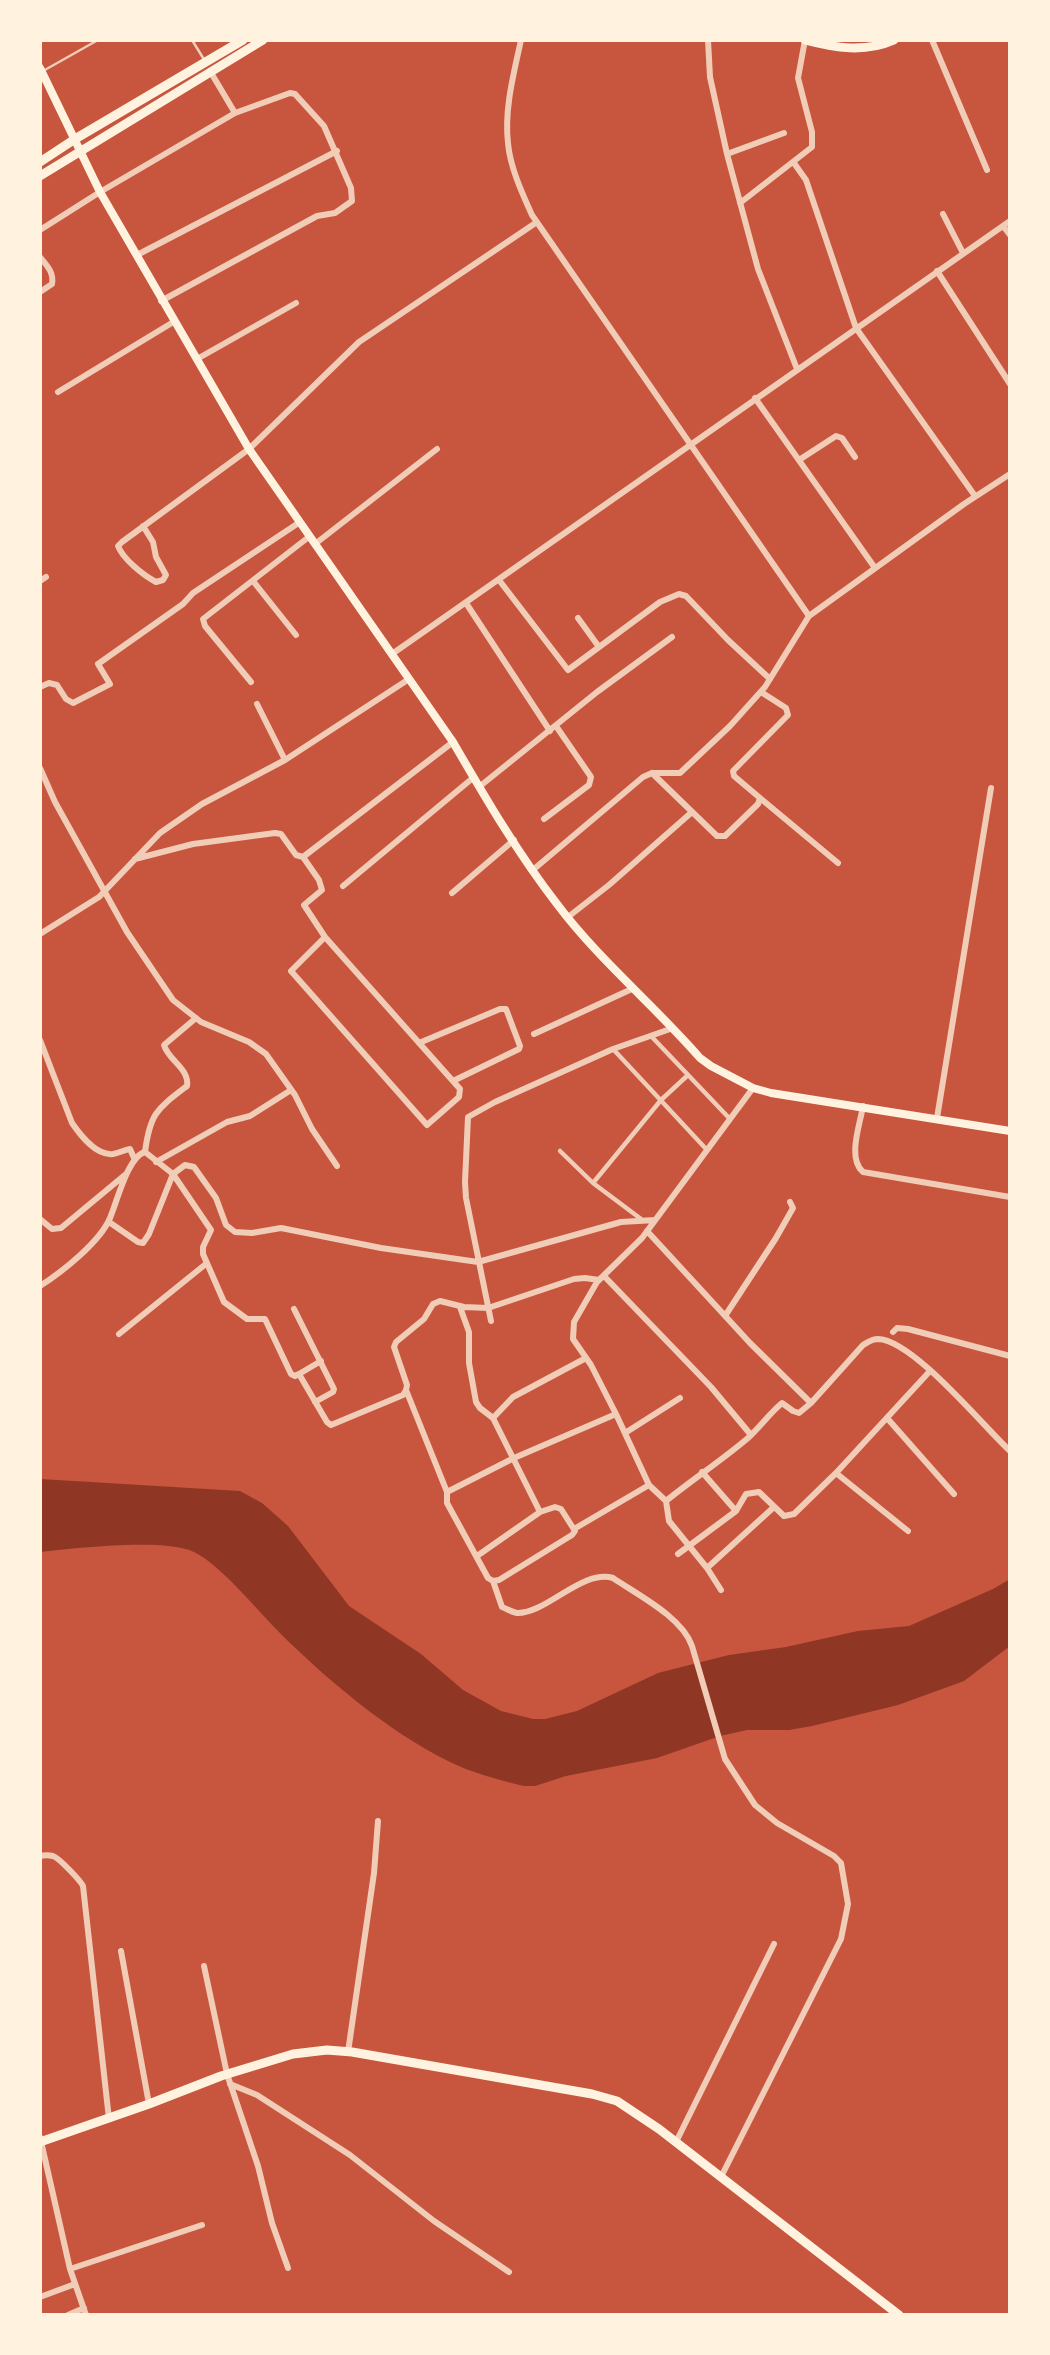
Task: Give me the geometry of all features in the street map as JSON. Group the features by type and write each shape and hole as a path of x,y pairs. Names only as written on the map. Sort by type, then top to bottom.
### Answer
{"main road":[{"path":"40,176 208,67 243,40"},
{"path":"40,163 75,139 263,40"},
{"path":"805,40 851,49 882,45 894,40"},
{"path":"41,70 100,192 249,449 453,742 479,787 534,869 568,917 612,967 700,1058 753,1088 1010,1131"},
{"path":"41,2140 109,2119 227,2074 293,2054 327,2050 592,2094 617,2101 676,2142 899,2315"}],"street":[{"path":"521,40 509,98 508,144 520,186 537,222 809,616"},
{"path":"708,40 710,77 740,203 758,269 797,369"},
{"path":"740,203 812,147 798,78 805,40"},
{"path":"932,40 987,170"},
{"path":"208,67 235,113"},
{"path":"40,230 235,113 295,94 324,125 351,188 352,201 335,213 317,216 161,301"},
{"path":"727,154 784,133"},
{"path":"137,255 337,151"},
{"path":"794,163 806,180 856,328 975,496"},
{"path":"943,214 963,253"},
{"path":"143,526 153,542 156,557 166,575 163,580 156,582 147,577 119,549 122,541 249,449 359,342 537,222"},
{"path":"391,654 1007,223 1010,235"},
{"path":"40,257 52,273 53,279 52,284 40,292"},
{"path":"937,271 1010,384"},
{"path":"197,359 296,303"},
{"path":"58,391 175,321"},
{"path":"755,398 875,568"},
{"path":"799,460 836,436 842,438 855,457"},
{"path":"251,682 205,626 203,619 437,449"},
{"path":"534,869 627,788 652,773 680,773 730,726 761,692 809,616 975,496 1010,474"},
{"path":"40,687 49,683 57,685 66,699 73,703 110,684 98,664 183,604 193,593 300,522"},
{"path":"499,580 568,670 660,603 679,594 686,596 770,679"},
{"path":"253,581 296,635"},
{"path":"466,603 550,731"},
{"path":"578,618 599,647"},
{"path":"479,787 597,692 672,637"},
{"path":"40,934 99,897 160,833 202,804 285,760 409,679"},
{"path":"761,692 786,708 788,715 733,774 838,863"},
{"path":"257,704 285,760"},
{"path":"544,818 591,781 556,726"},
{"path":"303,857 453,742"},
{"path":"40,768 55,802 104,891 173,1000 196,1018 258,1047 266,1054 337,1166"},
{"path":"652,773 717,836 723,837 758,804 760,798"},
{"path":"343,886 474,777"},
{"path":"937,1118 991,788"},
{"path":"568,917 692,812"},
{"path":"135,859 193,844 281,834 296,855 303,857 319,880 322,890 304,905 325,937 460,1089 459,1097 425,1125 291,971 325,937"},
{"path":"452,893 514,840"},
{"path":"534,1034 634,988"},
{"path":"419,1042 500,1009 506,1009 519,1049 453,1081"},
{"path":"145,1152 148,1129 154,1114 159,1107 187,1086 188,1081 186,1074 167,1053 164,1045 196,1018"},
{"path":"491,1321 469,1217 465,1182 468,1117 495,1102 613,1049 673,1028"},
{"path":"651,1036 730,1119"},
{"path":"40,1040 72,1123 80,1134 104,1153 130,1149 134,1158"},
{"path":"613,1049 707,1150"},
{"path":"593,1183 661,1100 688,1075"},
{"path":"721,1590 669,1521 666,1501 649,1485 616,1414 573,1339 574,1322 601,1278 647,1231 753,1088"},
{"path":"156,1162 227,1122 250,1116 291,1090"},
{"path":"863,1106 855,1157 856,1166 863,1172 1010,1198"},
{"path":"560,1151 593,1183 641,1219"},
{"path":"40,1286 91,1244 108,1222 134,1158 145,1152"},
{"path":"145,1152 173,1174 211,1230 203,1247 203,1254 224,1302 247,1318 265,1319 291,1374 295,1376 321,1361"},
{"path":"108,1222 143,1243 173,1174 185,1165 194,1167 216,1198 226,1224 231,1230 241,1234 281,1228 381,1248 478,1262 621,1222 655,1220"},
{"path":"40,1219 52,1229 61,1228 128,1173"},
{"path":"725,1315 776,1238 793,1208 790,1202"},
{"path":"647,1231 811,1403"},
{"path":"119,1334 208,1263"},
{"path":"721,2176 841,1939 849,1904 841,1863 834,1856 777,1823 755,1805 725,1759 692,1646 684,1629 655,1606 613,1578 596,1576 524,1612 515,1613 502,1607 493,1581 488,1578 447,1503 447,1492 406,1390 407,1385 394,1348 396,1342 424,1319 433,1304 440,1301 460,1307 488,1308 574,1279 601,1278 711,1387 751,1435"},
{"path":"460,1307 466,1318 469,1363 476,1402 493,1418 540,1512"},
{"path":"294,1309 334,1391 315,1402"},
{"path":"893,1332 897,1328 908,1329 1010,1356"},
{"path":"666,1501 702,1472 715,1466 782,1403 796,1413 811,1403 856,1352 872,1340 889,1341 913,1357 950,1388 1010,1451"},
{"path":"493,1418 513,1397 586,1358"},
{"path":"678,1554 736,1510 746,1494 753,1491 759,1492 783,1516 794,1514 836,1473 930,1371"},
{"path":"299,1374 331,1425 402,1395 406,1390"},
{"path":"625,1433 681,1398"},
{"path":"447,1492 514,1458 616,1414"},
{"path":"887,1418 954,1493"},
{"path":"702,1472 736,1510"},
{"path":"836,1473 908,1531"},
{"path":"493,1581 499,1580 572,1535 574,1529 649,1485"},
{"path":"477,1556 540,1512 555,1507 561,1509 574,1529"},
{"path":"707,1568 774,1507"},
{"path":"348,2052 374,1873 378,1822"},
{"path":"40,1856 52,1856 59,1860 64,1868 79,1878 83,1886 109,2119"},
{"path":"676,2142 774,1944"},
{"path":"121,1951 149,2104"},
{"path":"204,1966 227,2074 288,2268"},
{"path":"230,2084 257,2095 351,2155 434,2221 509,2272"},
{"path":"41,2140 70,2269 85,2312 68,2315"},
{"path":"70,2269 202,2225"},
{"path":"40,2297 75,2284"}],"lane":[{"path":"41,70 98,40"},
{"path":"192,40 208,67"}],"shaded area":[{"path":"40,1479 240,1491 262,1503 288,1526 349,1606 421,1654 463,1690 501,1711 533,1719 545,1719 577,1711 658,1673 729,1655 786,1647 858,1631 909,1626 1010,1579 1010,1646 964,1681 898,1705 789,1730 747,1730 720,1736 657,1758 566,1776 535,1786 524,1786 457,1765 381,1720 317,1668 227,1577 194,1552 180,1548 141,1545 40,1552"}]}
